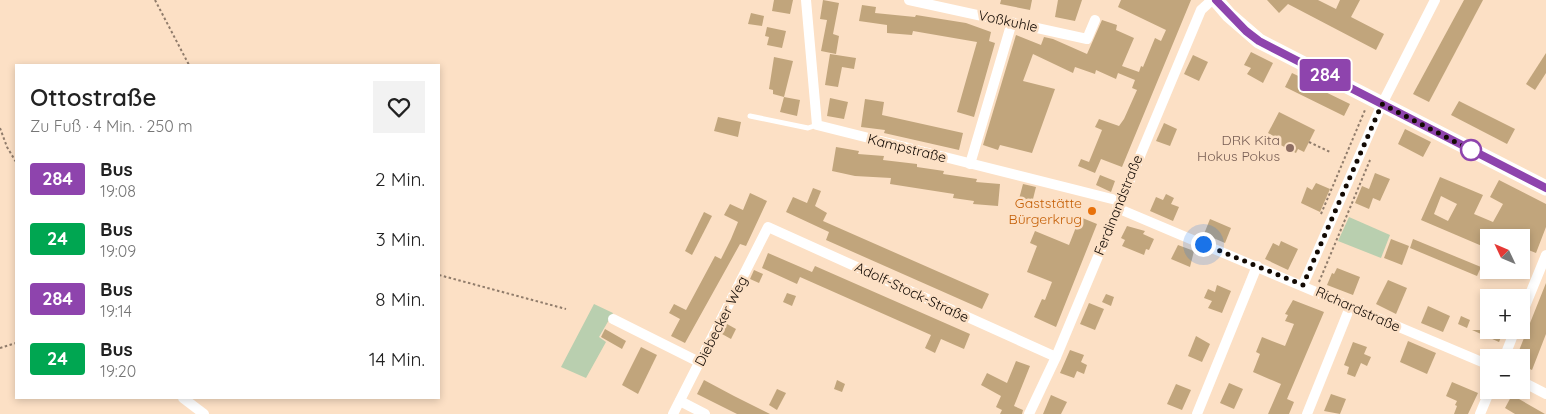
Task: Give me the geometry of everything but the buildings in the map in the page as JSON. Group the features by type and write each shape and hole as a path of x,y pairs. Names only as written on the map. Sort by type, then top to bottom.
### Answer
{"main road":[{"path":"1214,0 1240,26 1259,41 1546,188"}],"street":[{"path":"806,0 817,125"},
{"name":"Voßkuhle","path":"910,0 1087,39 1095,20"},
{"name":"Ferdinandstraße","path":"1030,414 1056,357 1202,10 1214,0"},
{"path":"1303,285 1382,104 1435,0"},
{"path":"970,164 1012,22"},
{"name":"Kampstraße","path":"817,125 1119,205"},
{"name":"Richardstraße","path":"1119,205 1350,307 1480,360"},
{"name":"Adolf-Stock-Straße","path":"768,227 1056,357"},
{"name":"Diebecker Weg","path":"673,414 768,227"},
{"path":"1530,294 1546,255"},
{"path":"1197,414 1257,266"},
{"path":"1307,414 1350,307"},
{"path":"613,319 699,362"},
{"path":"1530,386 1546,394"},
{"path":"184,399 204,414"},
{"path":"1480,414 1486,399"},
{"path":"680,401 706,414"}],"lane":[{"path":"750,116 808,128 817,125"}],"path":[{"path":"155,0 188,64"},
{"path":"0,128 7,147 15,160"},
{"path":"1309,142 1330,152"},
{"path":"1316,291 1372,156"},
{"path":"440,274 566,308"},
{"path":"0,348 15,343"}],"green space":[{"path":"1349,217 1390,235 1381,258 1338,241"},
{"path":"594,304 613,313 599,337 606,342 586,378 561,367"}],"bus line":[{"name":"284","path":"1216,0 1229,16 1259,41 1546,188"}],"place":[{"name":"DRK Kita Hokus Pokus","path":"1290,148"},
{"name":"Gaststätte Bürgerkrug","path":"1092,211"}],"route":[{"path":"1203,244 1303,285 1382,104 1471,150"}]}
